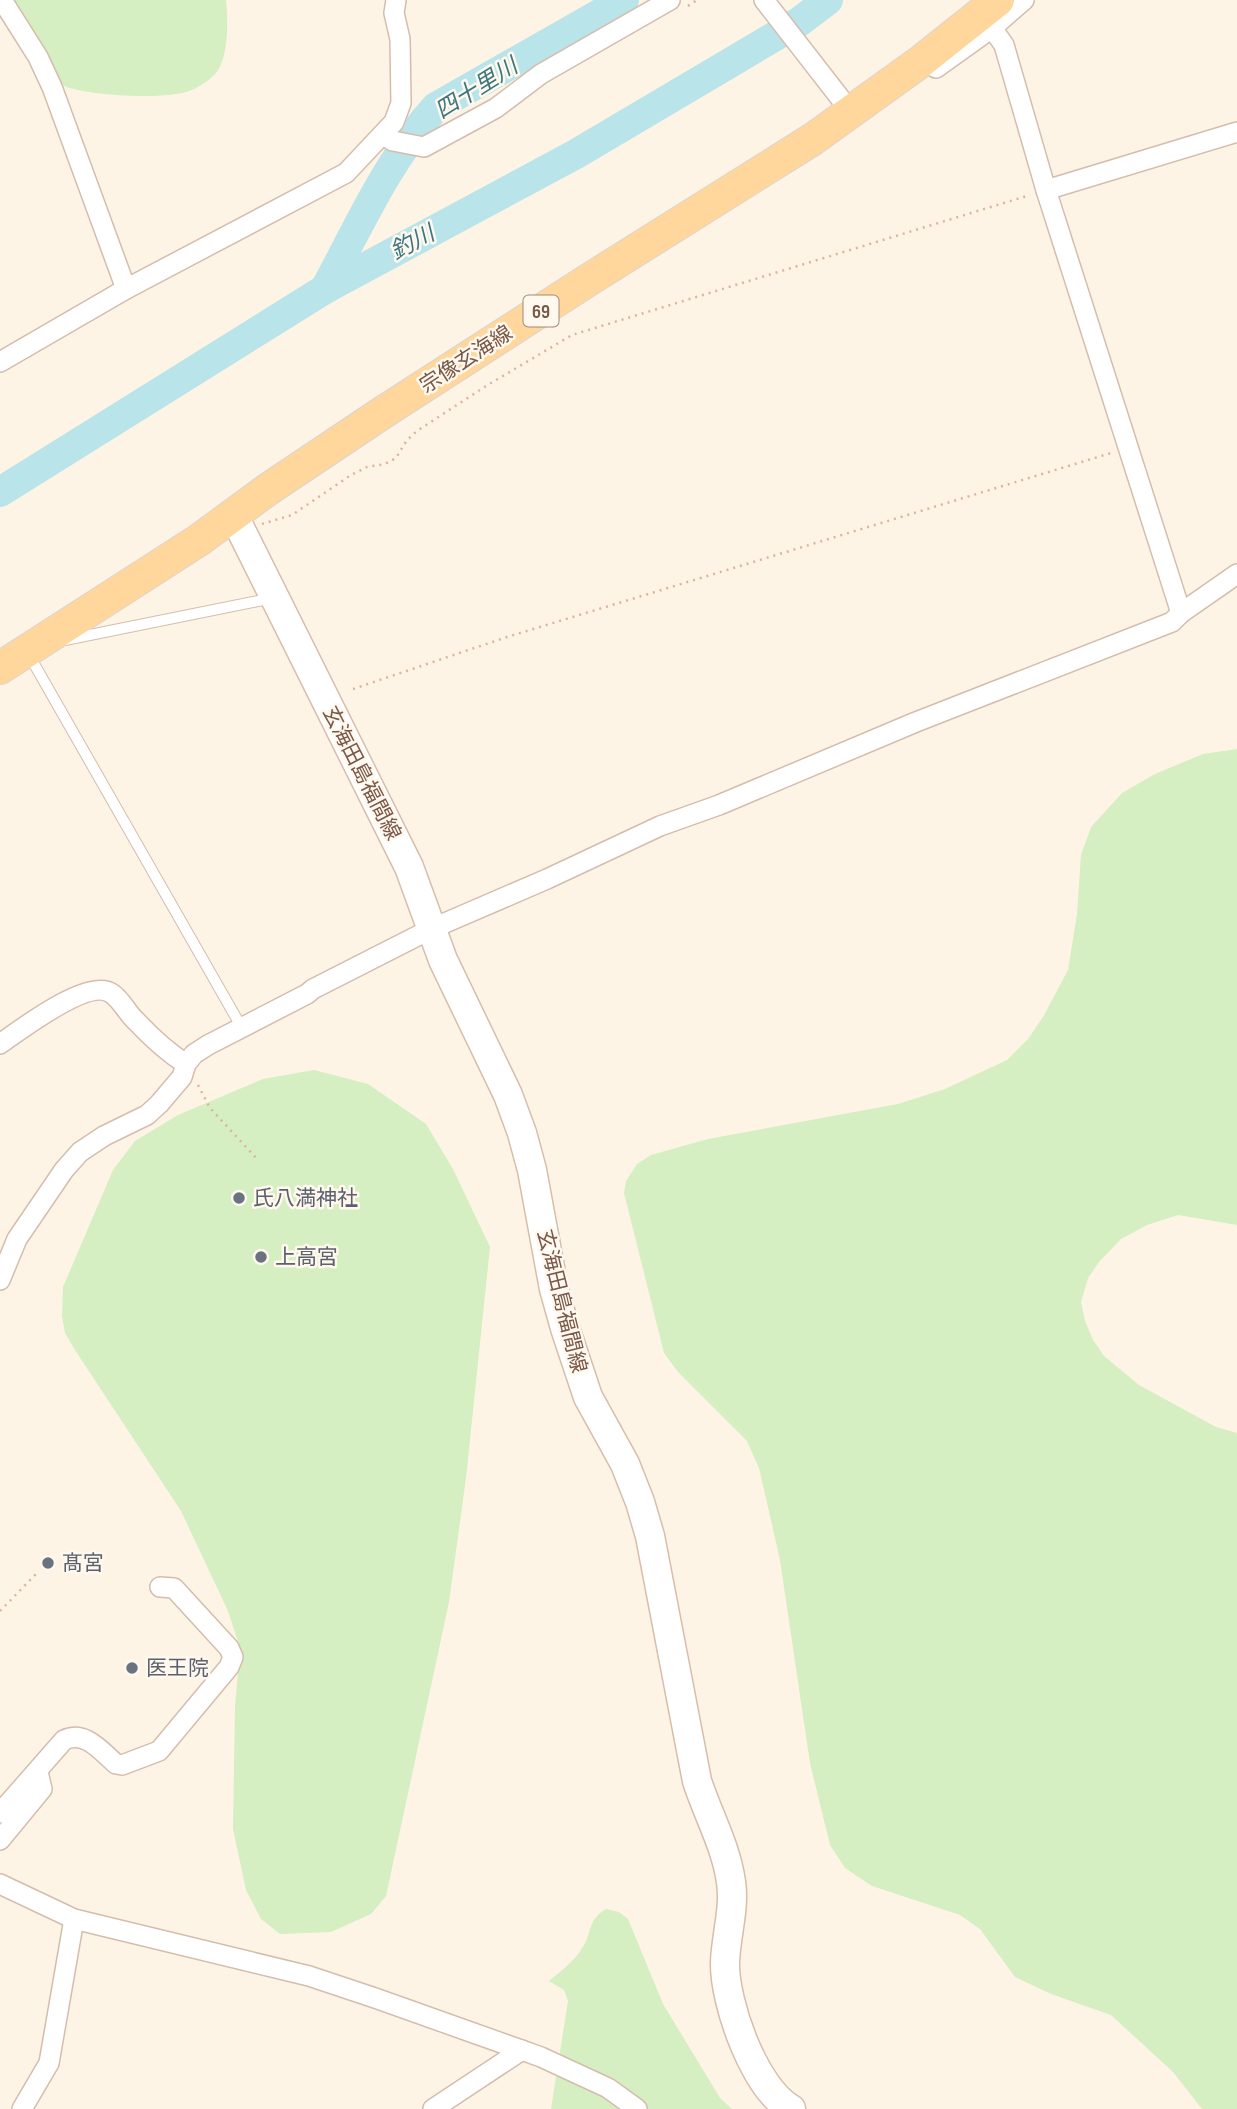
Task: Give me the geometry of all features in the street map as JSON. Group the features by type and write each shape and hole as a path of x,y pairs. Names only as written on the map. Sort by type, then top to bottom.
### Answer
{"main road":[{"name":"宗像玄海線","path":"0,668 199,540 237,522 303,465 813,139 846,105 995,14"},
{"name":"玄海田島福間線","path":"237,522 409,867 462,1003 508,1096 522,1133 532,1171 554,1289 565,1328 588,1397 625,1464 640,1502 655,1561 696,1781 726,1855 732,1886 725,1965 732,2013 760,2077 769,2090 791,2109"}],"street":[{"path":"2,0 38,57 52,87 126,289"},
{"path":"0,362 126,289 346,173 388,138 401,103 400,39 394,13 396,0"},
{"path":"388,138 424,147 496,108 541,74 670,0"},
{"path":"764,0 846,105"},
{"path":"1024,0 995,14 1046,190 1181,613"},
{"path":"1046,190 1237,132"},
{"path":"0,1280 17,1239 64,1170 80,1152 104,1136 147,1115 182,1077 186,1064 194,1054 431,929 660,826 719,805 915,722 1172,622 1237,575"},
{"path":"0,1044 77,996 90,990 103,989 113,993 135,1021 172,1055 186,1064"},
{"path":"0,1813 64,1740 73,1735 85,1738 116,1764 122,1765 159,1751 229,1667 233,1657 229,1647 174,1588 160,1587"},
{"path":"0,1840 42,1789 38,1772"},
{"path":"0,1884 74,1919 309,1976 522,2050 608,2088 637,2109"},
{"path":"22,2109 49,2063 74,1919"},
{"path":"433,2109 522,2050"}],"lane":[{"path":"242,1028 29,649 274,598"}],"path":[{"path":"237,522 275,521 292,514 351,475 396,458 407,440 417,431 572,335 1046,190"},
{"path":"353,689 506,637 1129,448"},
{"path":"186,1064 210,1108 258,1160"},
{"path":"0,1611 36,1574"}],"green space":[{"path":"5,0 226,0 227,28 223,58 211,78 196,88 178,94 125,96 73,89 57,80"},
{"path":"1237,749 1237,1225 1178,1215 1147,1225 1121,1239 1099,1262 1088,1278 1081,1302 1093,1340 1104,1356 1139,1385 1216,1427 1237,1433 1237,2109 1202,2109 1173,2072 1111,2015 1051,1994 1015,1977 980,1929 960,1915 872,1886 845,1868 830,1845 810,1763 780,1560 759,1468 747,1441 678,1372 664,1353 624,1193 626,1181 637,1164 651,1155 708,1139 898,1104 945,1089 1007,1060 1028,1039 1043,1017 1068,970 1077,914 1081,855 1091,827 1122,793 1155,774 1203,754"},
{"path":"314,1070 368,1084 426,1124 453,1169 490,1247 466,1478 449,1602 386,1896 371,1914 331,1932 280,1934 261,1919 246,1890 233,1829 235,1707 240,1648 228,1611 181,1511 65,1333 62,1316 63,1287 113,1170 135,1141 178,1115 263,1079"},
{"path":"606,1909 619,1912 628,1919 663,2004 720,2098 732,2109 551,2109 568,2001 564,1990 549,1981 578,1954 595,1918"}],"waterway":[{"name":"四十里川","path":"325,289 403,148 436,107 624,0"},
{"name":"釣川","path":"0,492 325,289 576,154 799,22 828,0"}],"place":[{"name":"氏八満神社","path":"239,1198"},
{"name":"上高宮","path":"261,1257"},
{"name":"髙宮","path":"48,1563"},
{"name":"医王院","path":"132,1668"}]}
